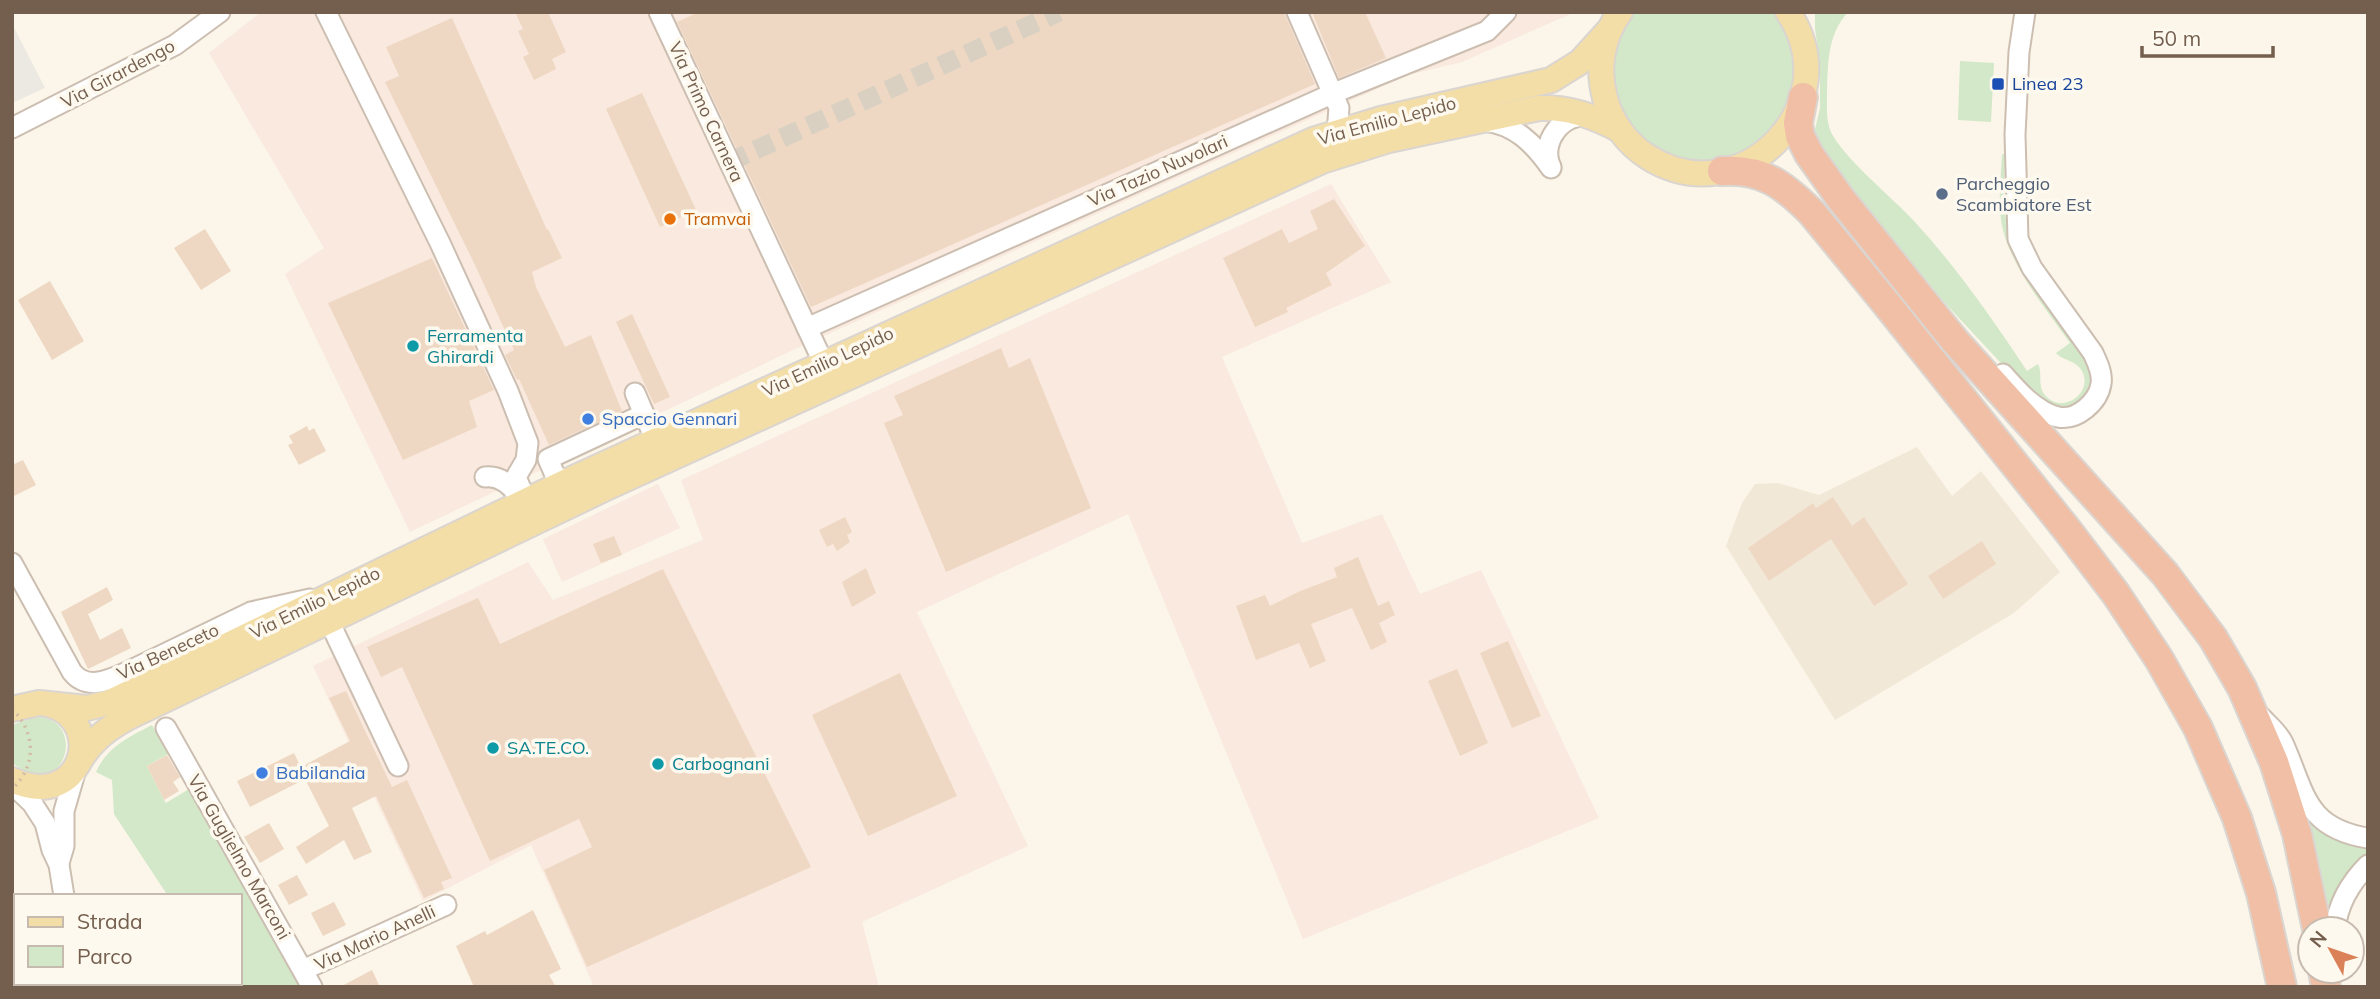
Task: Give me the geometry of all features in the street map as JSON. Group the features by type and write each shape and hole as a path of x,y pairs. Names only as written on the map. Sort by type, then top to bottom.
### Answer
{"highway":[{"path":"1802,97 1799,129 1809,154 1841,199 1937,319 2165,574 2213,638 2250,707 2274,762 2292,816 2314,915"},
{"path":"1722,171 1743,170 1766,177 1789,192 1818,220 1989,431 2127,611 2189,711 2226,791 2258,883 2282,987"}],"main road":[{"path":"1615,21 1601,61 1601,76 1607,106 1620,130 1643,153 1669,167 1699,173 1744,165 1770,148 1790,125 1802,97 1805,58 1797,19"},
{"name":"Via Emilio Lepido","path":"12,709 45,704 86,708 108,703 565,482 1313,140 1401,114 1551,80 1580,62 1615,21"},
{"name":"Via Emilio Lepido","path":"12,784 32,787 55,785 67,779 95,741 119,722 604,489 1309,167 1375,143 1513,113 1551,108 1572,110 1620,130"},
{"path":"45,704 63,710 77,727 81,745 78,764"}],"street":[{"name":"Via Girardengo","path":"12,128 175,45 220,12"},
{"path":"326,12 440,243 508,391 528,443 526,460 516,477 524,502"},
{"name":"Via Primo Carnera","path":"659,12 824,364"},
{"path":"1297,12 1334,93 1339,108 1337,132"},
{"name":"Via Tazio Nuvolari","path":"807,328 1334,93 1487,31 1506,12"},
{"path":"1937,319 1985,354 2016,389 2047,413 2061,418 2074,416 2088,407 2096,396 2101,384 2100,368 2093,353 2032,268 2018,239 2015,135 2019,52 2025,12"},
{"name":"Via Emilio Lepido","path":"1469,122 1490,121 1511,128 1529,141 1551,168 1546,155 1556,132 1574,117 1592,117"},
{"path":"635,393 656,441"},
{"path":"548,459 644,414"},
{"path":"530,418 555,475 565,482"},
{"path":"485,477 495,476 510,485 524,502"},
{"name":"Via Beneceto","path":"12,563 72,672 78,679 90,683 117,677 258,609 320,597 345,589"},
{"path":"329,621 398,766"},
{"path":"2250,707 2277,733 2299,786 2315,812 2341,830 2368,838"},
{"name":"Via Guglielmo Marconi","path":"166,728 308,979"},
{"path":"59,867 64,846 64,811 78,764"},
{"path":"12,784 41,816 59,867 64,894"},
{"path":"2338,915 2348,890 2368,865"},
{"name":"Via Mario Anelli","path":"308,979 446,905"}],"path":[{"path":"12,709 27,728 31,752 24,775 12,784"}],"shaded area":[{"path":"261,12 1575,12 1462,62 1408,75 808,343 410,532 285,274 324,248 209,53"},
{"path":"12,24 45,88 12,103"},
{"path":"1331,184 1391,282 1222,357 1302,543 1382,514 1420,594 1481,570 1599,818 1303,939 1128,514 917,612 1028,846 862,922 879,987 594,987 531,845 423,901 313,666 528,562 553,600 703,540 681,480"},
{"path":"1917,447 1952,496 1981,471 2060,572 2014,613 1835,720 1726,546 1742,503 1755,484 1778,483 1819,495"},
{"path":"658,484 680,528 562,582 543,539"}],"green space":[{"path":"1635,12 1774,12 1788,35 1796,64 1793,95 1771,135 1733,158 1689,162 1648,144 1628,122 1616,95 1613,65 1615,50"},
{"path":"1815,12 1848,12 1832,40 1829,61 1827,117 1836,140 1945,257 2027,371 2038,364 2041,388 2045,395 2052,401 2067,402 2080,394 2085,379 2079,367 2056,353 2070,343 2032,289 2008,245 2001,221 2000,202 2002,154 2005,154 2004,204 2008,236 2022,265 2090,368 2093,386 2085,401 2066,408 2055,407 2025,389 1945,303 1824,155 1814,134 1820,108 1820,62"},
{"path":"1960,61 1994,63 1991,122 1958,120"},
{"path":"41,717 54,722 62,730 65,740 62,762 55,770 45,775 29,773 12,763 12,725"},
{"path":"152,725 168,754 147,766 164,800 166,803 189,789 305,987 226,985 242,985 242,894 167,894 114,814 112,780 96,772 112,749"},
{"path":"2310,821 2368,845 2368,853 2348,873 2328,906"}],"building":[{"path":"515,12 548,12 566,52 552,59 556,69 534,80 523,57 529,54 518,31 523,29"},
{"path":"699,12 1284,12 1315,84 811,307 677,22"},
{"path":"1312,12 1365,12 1386,58 1339,78"},
{"path":"452,18 562,258 532,272 536,287 565,347 591,335 622,411 549,445 505,355 514,350 385,82 399,76 386,47"},
{"path":"642,93 696,210 660,227 606,109"},
{"path":"1334,199 1365,246 1326,273 1332,285 1286,308 1288,312 1255,327 1223,258 1282,229 1289,243 1318,229 1310,211"},
{"path":"205,229 231,271 201,290 174,248"},
{"name":"Ferramenta Ghirardi","path":"432,258 494,390 469,401 477,427 403,460 328,303"},
{"path":"50,281 84,341 52,360 18,300"},
{"path":"632,314 670,397 654,404 616,322"},
{"path":"1001,348 1009,368 1030,358 1091,508 946,572 884,423 903,415 894,396"},
{"path":"307,426 309,431 314,428 326,451 299,465 288,445 293,443 289,436"},
{"path":"23,460 36,485 12,497 12,465"},
{"path":"1833,497 1852,526 1864,517 1908,584 1874,606 1831,539 1769,581 1748,548 1813,503 1816,508"},
{"path":"845,517 852,532 847,535 850,542 837,551 833,544 827,547 819,530"},
{"path":"614,536 622,555 601,563 593,544"},
{"path":"1982,541 1996,564 1943,599 1928,576"},
{"path":"1358,557 1378,606 1389,601 1395,615 1379,623 1387,642 1371,650 1352,608 1311,624 1326,661 1310,668 1299,643 1256,660 1236,606 1265,595 1270,606 1337,577 1334,568"},
{"path":"866,568 876,593 852,607 842,582"},
{"path":"663,569 811,867 587,967 544,870 592,847 579,819 490,861 402,667 381,677 367,647 478,598 500,644"},
{"path":"107,587 113,600 88,614 100,640 122,628 131,648 88,669 61,612"},
{"path":"1508,641 1541,716 1512,728 1480,653"},
{"path":"1457,669 1488,743 1460,756 1428,681"},
{"path":"900,673 957,796 868,836 812,715"},
{"path":"346,691 392,787 407,780 452,878 441,882 444,889 424,898 376,796 352,808 372,852 354,860 344,840 306,864 296,847 329,826 305,779 250,807 237,781 294,753 301,767 350,741 329,698"},
{"path":"167,755 180,777 173,782 179,791 164,800 147,766"},
{"path":"269,823 284,849 260,863 244,837"},
{"path":"297,875 308,895 289,905 278,885"},
{"path":"334,902 346,925 323,936 311,913"},
{"path":"533,910 561,969 549,975 556,987 474,987 456,946 485,931 487,935"},
{"path":"372,970 380,987 340,987"}],"tunnel":[{"path":"729,162 1059,12"}],"place":[{"name":"Linea 23","path":"1998,84"},
{"name":"Parcheggio Scambiatore Est","path":"1942,194"},
{"name":"Tramvai","path":"670,219"},
{"name":"Ferramenta Ghirardi","path":"413,346"},
{"name":"Spaccio Gennari","path":"588,419"},
{"name":"SA.TE.CO.","path":"493,748"},
{"name":"Carbognani","path":"658,764"},
{"name":"Babilandia","path":"262,773"}]}
